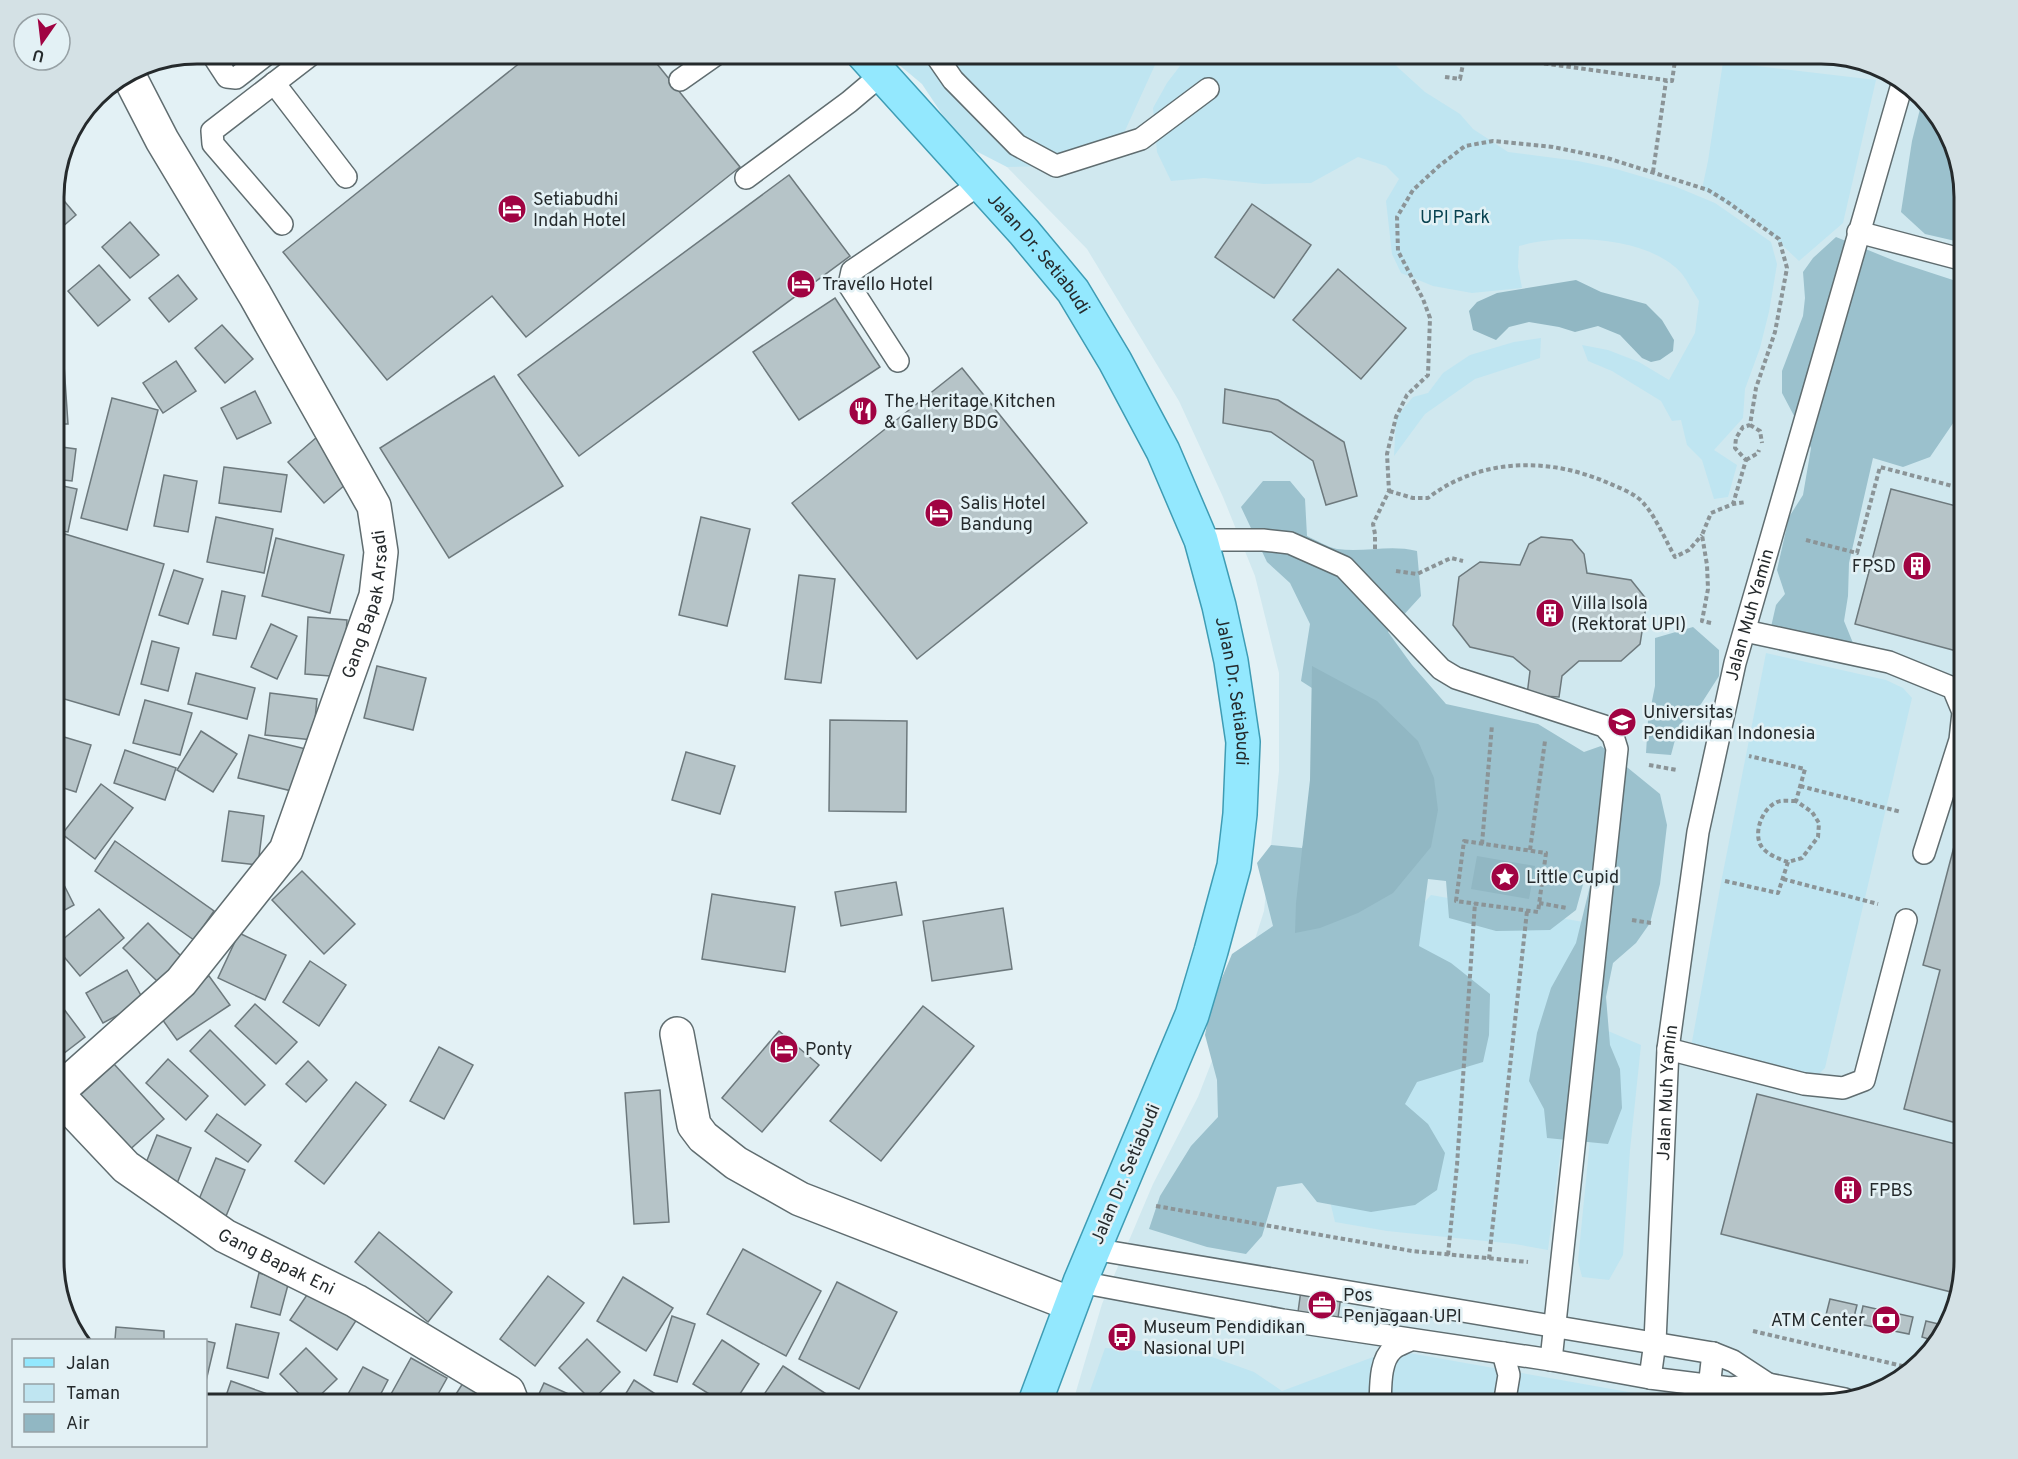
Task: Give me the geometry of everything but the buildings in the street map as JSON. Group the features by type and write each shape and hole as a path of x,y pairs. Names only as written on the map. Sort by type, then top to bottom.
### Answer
{"main road":[{"name":"Jalan Dr. Setiabudi","path":"873,65 1024,232 1073,291 1115,361 1163,451 1201,540 1228,650 1243,742 1240,814 1234,866 1192,1015 1075,1293 1038,1394"}],"street":[{"name":"Gang Bapak Arsadi","path":"65,1085 181,982 286,850 376,596 381,552 374,506 255,295 162,140 132,82"},
{"path":"676,1034 694,1125 703,1137 736,1163 800,1199 1075,1293"},
{"name":"Gang Bapak Eni","path":"65,1104 126,1167 225,1236 356,1301 509,1394"}],"lane":[{"path":"219,65 231,79 236,78 253,65"},
{"path":"282,224 213,144 212,131 298,65"},
{"path":"680,80 701,65"},
{"path":"746,178 849,102 871,65"},
{"path":"943,65 953,80 1017,144 1056,166 1141,139 1208,89"},
{"path":"274,83 346,177"},
{"name":"Jalan Muh Yamin","path":"1650,1378 1655,1342 1668,1049 1698,832 1735,663 1900,91"},
{"path":"898,361 849,285 852,271 980,184"},
{"path":"1858,232 1954,257"},
{"path":"1201,540 1263,540 1290,543 1344,567 1441,669 1456,678 1604,726 1616,742 1616,760 1551,1360"},
{"path":"1745,631 1889,662 1954,690"},
{"path":"1924,853 1954,759"},
{"path":"1668,1049 1804,1084 1843,1088 1864,1080 1906,920"},
{"path":"1093,1249 1713,1353 1733,1361 1768,1384"},
{"path":"1075,1293 1283,1320 1551,1360 1650,1378 1702,1394"},
{"path":"1381,1394 1385,1362 1392,1350 1410,1340"},
{"path":"1503,1353 1509,1375 1506,1394"},
{"path":"1708,1394 1713,1353"},
{"path":"1714,1394 1730,1388 1768,1384 1819,1394"}],"path":[{"path":"1445,77 1460,79 1463,65"},
{"path":"1554,65 1666,81 1672,81 1674,65"},
{"path":"1653,172 1666,81"},
{"path":"1353,577 1371,578 1376,572 1373,524 1389,491 1387,454 1396,417 1407,395 1428,375 1430,318 1424,299 1398,251 1397,217 1413,190 1438,166 1465,146 1493,141 1581,152 1653,172 1708,190 1779,239 1787,268 1775,332 1756,388 1750,425"},
{"path":"1746,460 1735,448 1736,438 1743,427 1750,425 1760,431"},
{"path":"1389,491 1413,498 1428,498 1438,490 1475,472 1528,463 1557,467 1599,479 1628,491 1645,505 1675,557 1689,550 1702,535 1711,513 1733,504 1746,460 1758,453"},
{"path":"1773,531 1857,553 1880,467 1954,486"},
{"path":"1702,535 1708,589 1702,621 1745,631"},
{"path":"1377,564 1402,573 1417,574 1451,558 1463,561"},
{"path":"1482,844 1495,691"},
{"path":"1530,850 1550,708"},
{"path":"1716,748 1805,769 1796,801"},
{"path":"1616,760 1710,776"},
{"path":"1800,786 1935,820"},
{"path":"1796,801 1812,812 1819,823 1818,837 1802,858 1788,862 1769,854 1761,844 1759,831 1763,814 1776,802 1796,801"},
{"path":"1464,842 1530,850 1546,853 1538,912 1456,901 1464,842"},
{"path":"1692,874 1778,893 1788,862"},
{"path":"1783,879 1886,906"},
{"path":"1448,1254 1457,1165 1475,903"},
{"path":"1539,903 1576,910"},
{"path":"1489,1259 1527,911"},
{"path":"1115,1198 1412,1251 1561,1265"}],"shaded area":[{"name":"Universitas Pendidikan Indonesia","path":"919,65 1829,65 1846,67 1879,78 1908,98 1931,124 1946,155 1951,172 1954,198 1954,1262 1951,1287 1936,1328 1920,1349 1894,1372 1863,1387 1846,1392 1820,1394 1075,1394 1102,1304 1153,1184 1198,1097 1236,999 1264,911 1279,771 1279,673 1255,576 1223,497 1179,401 1087,249 1007,167"},
{"path":"1920,110 1940,139 1951,172 1954,198 1954,241 1925,234 1901,212 1912,141"},
{"path":"1836,237 1895,261 1954,280 1954,422 1930,457 1903,467 1873,458 1849,563 1848,596 1844,621 1853,643 1829,642 1771,627 1776,605 1785,594 1777,570 1789,517 1803,495 1811,448 1782,393 1782,371 1803,316 1805,298 1803,272 1813,258"},
{"path":"1263,481 1290,481 1305,499 1307,536 1325,545 1347,550 1397,548 1417,551 1421,596 1388,632 1412,665 1446,704 1538,724 1584,752 1601,746 1660,794 1667,825 1660,884 1650,923 1636,943 1613,963 1606,997 1610,1045 1620,1069 1622,1108 1608,1144 1547,1138 1544,1109 1529,1081 1537,1033 1551,988 1576,943 1590,886 1585,877 1576,910 1550,930 1496,931 1449,918 1446,881 1428,879 1419,946 1451,963 1490,994 1489,1035 1483,1062 1417,1082 1405,1104 1428,1124 1445,1153 1437,1190 1415,1205 1371,1212 1317,1202 1302,1183 1277,1187 1262,1236 1246,1254 1207,1247 1149,1229 1160,1196 1191,1146 1218,1117 1217,1080 1205,1035 1211,1004 1232,954 1273,926 1257,863 1271,845 1302,848 1351,713 1301,681 1310,624 1290,583 1267,562 1241,507"},
{"path":"1693,627 1719,650 1719,676 1701,704 1679,725 1671,755 1646,753 1648,721 1655,686 1655,638"}],"green space":[{"path":"899,65 1155,65 1118,146 1056,166 1007,167 972,149 948,123 922,84"},
{"name":"UPI Park","path":"1181,65 1395,65 1425,92 1460,114 1473,129 1508,152 1578,161 1616,169 1674,186 1715,203 1771,242 1777,264 1760,348 1745,389 1743,418 1714,450 1737,465 1728,497 1714,499 1702,460 1687,445 1681,420 1672,421 1661,401 1612,371 1588,361 1582,345 1608,350 1639,362 1669,380 1695,333 1699,301 1682,274 1668,261 1628,245 1605,241 1581,239 1537,242 1519,246 1518,267 1522,288 1472,293 1433,286 1401,273 1392,254 1386,201 1399,179 1386,166 1358,157 1311,183 1264,184 1204,178 1171,181 1157,152 1153,108"},
{"path":"1723,65 1748,65 1876,80 1843,223 1799,261 1764,228 1702,189"},
{"path":"1541,338 1540,358 1475,379 1425,414 1394,456 1396,417 1413,397 1428,393 1443,373 1470,355 1514,342"},
{"path":"1766,653 1886,680 1903,688 1912,698 1825,1068 1818,1075 1809,1076 1691,1047"},
{"path":"1431,895 1589,923 1548,1250 1515,1244 1387,1231 1335,1222 1327,1189 1376,956"},
{"path":"1601,1028 1641,1045 1630,1150 1623,1255 1609,1280 1582,1277 1578,1261"},
{"path":"1105,1348 1212,1357 1254,1372 1282,1391 1392,1350 1640,1394 1089,1394"}],"water":[{"path":"1576,280 1601,292 1646,304 1662,320 1674,340 1673,351 1660,360 1651,362 1642,358 1620,335 1598,326 1575,332 1529,322 1509,327 1496,340 1473,330 1469,311 1477,302 1497,293"},
{"path":"1312,666 1377,701 1418,741 1434,778 1438,810 1431,847 1393,893 1358,913 1320,928 1295,933 1296,903 1310,780"},
{"path":"1477,856 1535,866 1529,899 1471,889"}],"place":[{"name":"Setiabudhi Indah Hotel","path":"512,209"},
{"name":"Travello Hotel","path":"801,284"},
{"name":"The Heritage Kitchen & Gallery BDG","path":"863,411"},
{"name":"Salis Hotel Bandung","path":"939,513"},
{"name":"FPSD","path":"1917,566"},
{"name":"Villa Isola (Rektorat UPI)","path":"1550,613"},
{"name":"Universitas Pendidikan Indonesia","path":"1622,722"},
{"name":"Little Cupid","path":"1505,877"},
{"name":"Ponty","path":"784,1049"},
{"name":"FPBS","path":"1848,1190"},
{"name":"Pos Penjagaan UPI","path":"1322,1305"},
{"name":"ATM Center","path":"1886,1320"},
{"name":"Museum Pendidikan Nasional UPI","path":"1122,1337"}]}
